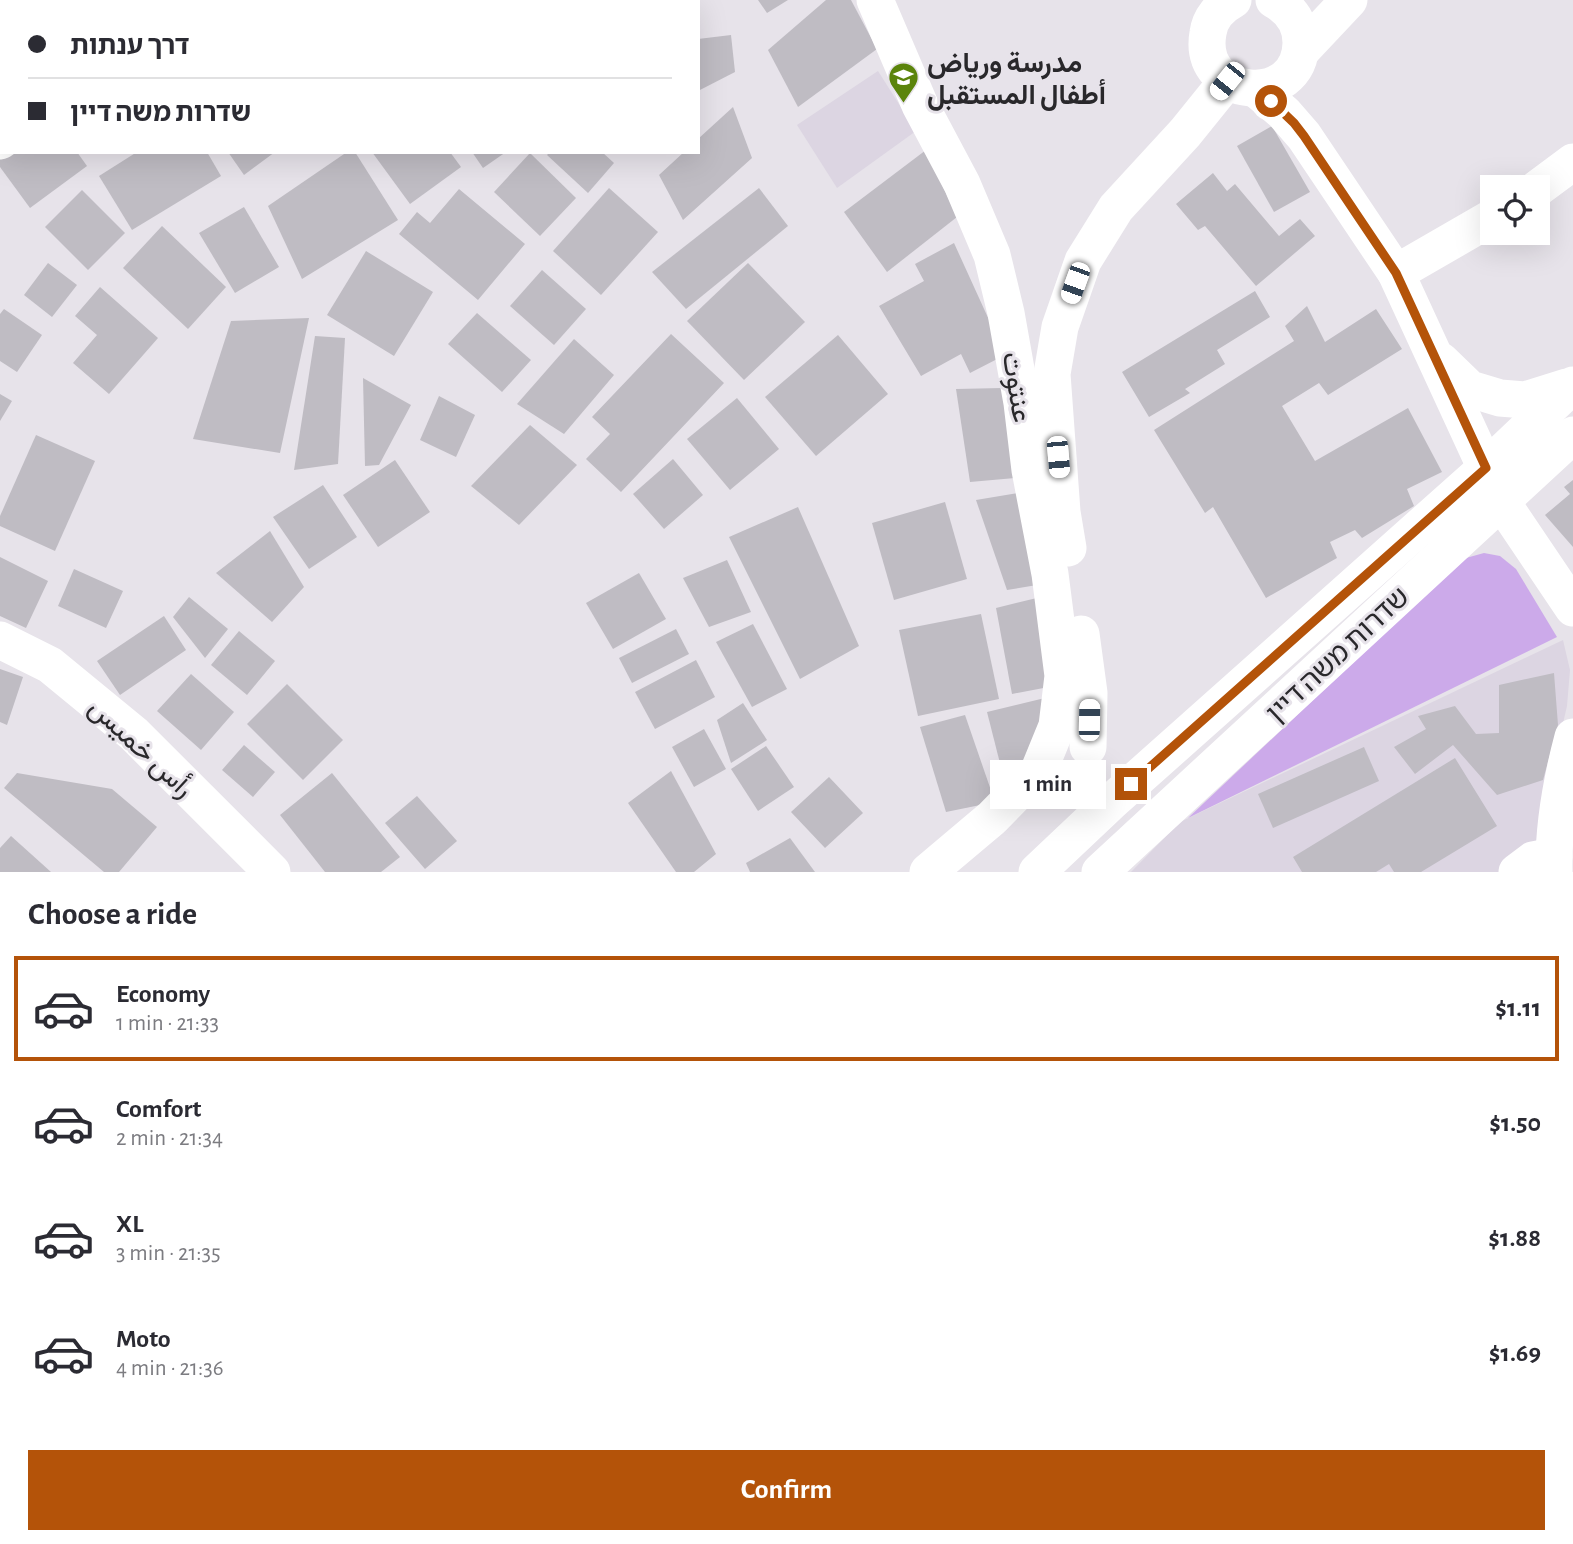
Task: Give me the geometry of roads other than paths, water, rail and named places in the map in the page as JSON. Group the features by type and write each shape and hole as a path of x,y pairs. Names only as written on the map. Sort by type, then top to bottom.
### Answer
{"street":[{"name":"عنتوت","path":"875,0 920,106 962,184 992,255 1020,390 1063,676 1057,726 1039,769 992,818 928,872"},
{"path":"1275,0 1285,6 1295,19 1301,34 1297,100 1304,136"},
{"path":"1088,747 1089,693 1062,512 1052,374 1060,327 1083,261 1116,208 1185,133 1241,85 1270,86 1284,78 1349,0"},
{"path":"1228,1 1215,14 1206,42 1209,57 1216,70 1284,113 1304,136 1396,273 1501,501 1569,594"},
{"path":"1550,179 1573,162"},
{"path":"1396,273 1480,225"},
{"path":"1435,355 1470,390 1500,398 1525,400 1573,385"},
{"name":"שדרות משה דיין","path":"1037,872 1110,803 1486,468 1573,385"},
{"name":"שדרות משה דיין","path":"1100,872 1573,435"},
{"name":"رأس خميس","path":"0,640 50,665 134,734 272,872"},
{"path":"1517,872 1533,860 1554,864 1554,832 1561,780 1573,737"}],"place":[{"name":"مدرسة ورياض أطفال المستقبل","path":"904,105"}]}
